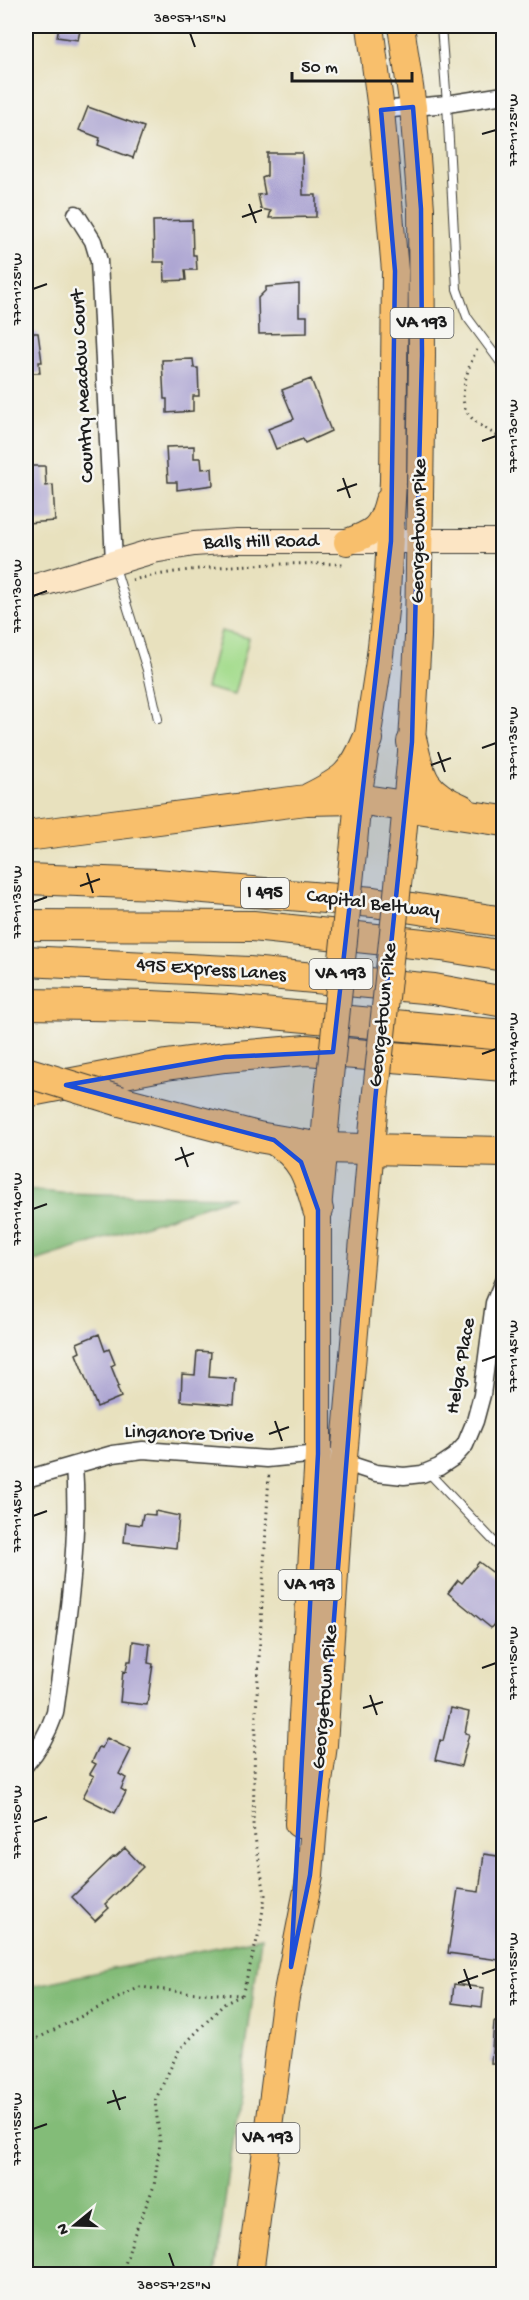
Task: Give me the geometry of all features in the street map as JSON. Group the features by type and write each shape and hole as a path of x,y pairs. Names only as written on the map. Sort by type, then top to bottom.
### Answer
{"highway":[{"path":"306,800 348,775 358,764 368,739"},
{"path":"412,742 418,768 426,787 441,801 474,815"},
{"path":"26,836 306,800 358,800 504,821"},
{"name":"Capital Beltway","path":"26,879 156,884 373,902 504,922"},
{"name":"495 Express Lanes","path":"26,925 254,926 442,946 504,956"},
{"name":"495 Express Lanes","path":"26,961 249,972 434,989 504,1002"},
{"path":"26,1004 229,1010 504,1035"},
{"path":"26,1092 166,1065 306,1050 504,1066"},
{"path":"26,1072 120,1101 274,1140 322,1148 504,1152"},
{"path":"274,1140 290,1149 301,1162 311,1184 318,1210"}],"main road":[{"name":"Georgetown Pike","path":"291,1966 290,1937 299,1814 302,1716 318,1454 318,1210 322,1148 358,800 387,593 391,541 395,271 381,110 370,26"},
{"name":"Georgetown Pike","path":"250,2274 291,1966 299,1938 310,1875 324,1745 343,1462 375,1101 412,742 418,637 420,540 421,209 413,106 401,26"},
{"path":"346,553 380,524 384,517 393,481"}],"street":[{"path":"381,110 447,104 504,95"},
{"name":"Country Meadow Court","path":"76,214 93,241 99,261 117,572"},
{"name":"Balls Hill Road","path":"26,589 82,574 117,572 153,551 194,544 237,541 346,553 391,541 504,541"},
{"name":"Helga Place","path":"318,1454 376,1473 404,1476 428,1472 439,1467 459,1451 465,1445 475,1421 482,1395 494,1303 504,1279"},
{"name":"Linganore Drive","path":"26,1479 113,1454 143,1450 270,1459 318,1454"},
{"path":"26,1764 42,1742 55,1713 76,1541 77,1503 74,1465"}],"lane":[{"path":"441,26 457,289 467,317 504,367"},
{"path":"117,572 147,670 158,719"},
{"path":"428,1472 504,1552"}],"path":[{"path":"483,341 474,353 467,373 463,400 466,411 482,426 504,440"},
{"path":"117,572 275,563 346,553"},
{"path":"122,2274 134,2235 154,2186 160,2143 155,2101 179,2050 224,2004 242,1995 260,1929 265,1895 253,1826 255,1732 270,1459"},
{"path":"26,2042 140,1987 242,1995"}],"highlighted area":[{"path":"413,107 421,209 422,355 412,742 375,1101 324,1745 310,1875 291,1967 318,1454 318,1210 301,1162 274,1140 66,1085 225,1057 333,1052 391,541 395,271 381,110"}],"green space":[{"path":"221,631 249,638 234,695 206,688"},
{"path":"26,1190 61,1193 233,1197 26,1264"},
{"path":"261,1938 215,2274 26,2274 26,1987"}],"building":[{"path":"59,26 81,26 78,40 57,37"},
{"path":"88,107 144,127 133,158 98,145 100,138 79,130"},
{"path":"267,153 302,153 303,195 316,195 316,217 269,218 271,211 261,209 258,195 265,194 262,178 267,176"},
{"path":"192,220 193,255 196,255 197,270 185,270 186,280 165,281 164,262 154,262 153,221"},
{"path":"299,284 299,316 307,316 307,333 259,334 258,298 266,287"},
{"path":"26,333 38,333 42,362 39,362 40,373 26,373"},
{"path":"193,359 194,368 198,368 199,396 193,396 193,411 167,413 162,360"},
{"path":"311,379 331,431 305,443 303,439 276,449 268,429 294,419 282,390"},
{"path":"194,446 194,458 201,458 202,469 212,468 213,485 177,490 177,482 168,482 166,447"},
{"path":"26,466 45,466 46,486 53,485 55,521 26,523"},
{"path":"99,1334 105,1351 109,1349 115,1364 111,1366 121,1397 97,1407 76,1354 80,1352 77,1343"},
{"path":"197,1351 211,1352 209,1377 236,1379 234,1405 181,1401 182,1374 195,1375"},
{"path":"155,1511 179,1516 176,1548 124,1542 126,1523 141,1525 143,1514 155,1515"},
{"path":"479,1562 504,1581 504,1632 494,1624 491,1628 448,1593 458,1580 462,1583"},
{"path":"133,1641 150,1644 148,1663 153,1664 147,1705 120,1702 123,1671 126,1672 128,1661 131,1661"},
{"path":"451,1708 469,1712 465,1733 469,1734 461,1766 435,1760 440,1740 443,1741"},
{"path":"107,1738 131,1750 119,1774 126,1778 121,1789 126,1792 115,1813 83,1797 94,1776 90,1774 96,1764 92,1762 99,1747 102,1748"},
{"path":"125,1848 143,1867 105,1904 109,1908 95,1921 72,1897"},
{"path":"484,1854 504,1857 504,1928 499,1960 448,1953 458,1889 479,1892"},
{"path":"454,1984 484,1988 482,2007 452,2003"},
{"path":"494,2022 504,2023 504,2064 491,2063"}]}
